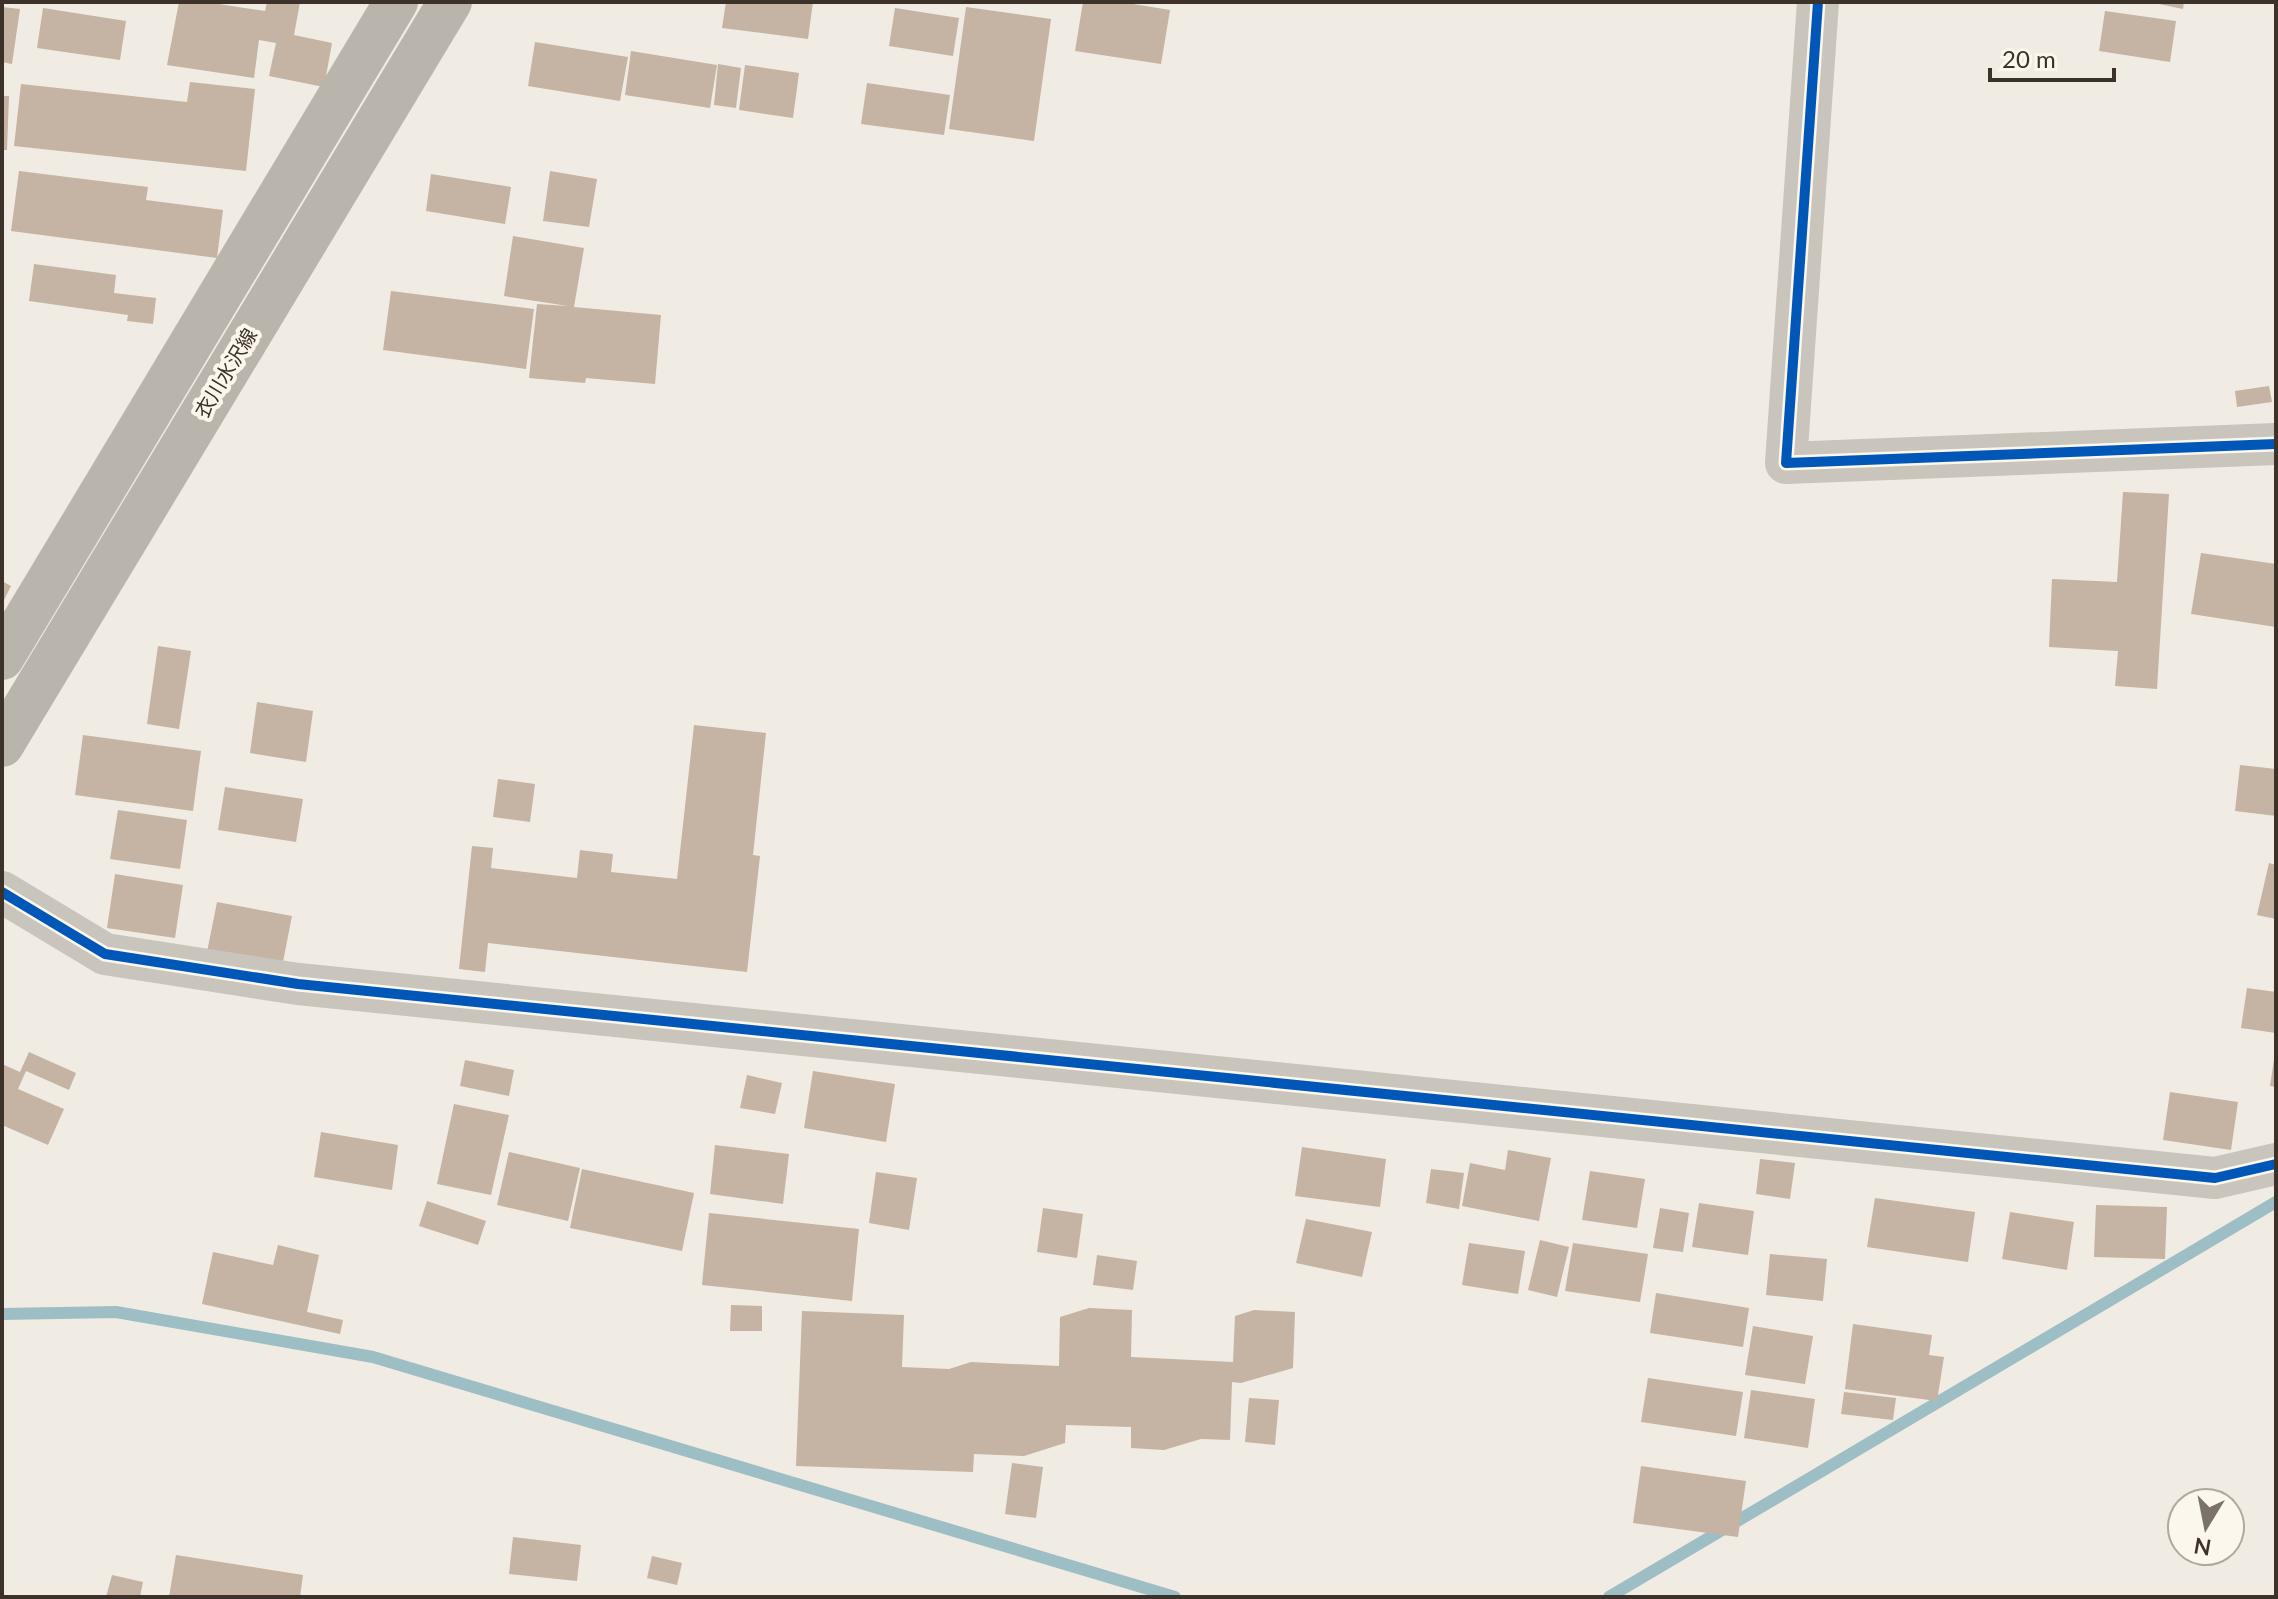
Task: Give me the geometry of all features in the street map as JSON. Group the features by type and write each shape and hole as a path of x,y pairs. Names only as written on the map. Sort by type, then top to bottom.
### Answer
{"main road":[{"path":"2,658 396,2"},
{"name":"衣川水沢線","path":"2,745 450,2"}],"street":[{"path":"1818,2 1786,463 2276,444"},
{"path":"2,892 105,954 298,984 2215,1178 2276,1164"}],"building":[{"path":"179,2 206,2 265,11 267,2 300,2 294,35 332,43 324,87 269,76 276,43 259,40 254,78 167,65"},
{"path":"726,2 813,2 808,39 722,28"},
{"path":"1083,2 1121,2 1170,10 1161,64 1075,51"},
{"path":"2149,2 2184,2 2183,9"},
{"path":"2,7 20,9 12,64 2,62"},
{"path":"966,7 1051,19 1034,141 949,129"},
{"path":"43,8 126,21 120,60 37,48"},
{"path":"895,8 959,18 953,56 889,46"},
{"path":"2105,11 2176,21 2170,62 2099,51"},
{"path":"535,42 628,57 620,101 528,86"},
{"path":"631,51 717,65 710,108 625,95"},
{"path":"718,64 741,68 736,108 714,105"},
{"path":"745,65 799,73 793,118 739,110"},
{"path":"190,82 255,89 246,171 14,146 21,84 187,102"},
{"path":"867,83 950,95 944,135 861,124"},
{"path":"2,96 9,96 7,150 2,150"},
{"path":"19,171 148,187 146,200 223,210 217,258 11,231"},
{"path":"550,171 597,179 589,227 543,221"},
{"path":"431,174 511,187 505,224 426,211"},
{"path":"513,236 584,248 574,307 661,315 655,384 586,378 585,383 529,378 537,304 568,306 504,296"},
{"path":"34,264 116,275 114,293 156,298 153,324 127,321 128,315 29,301"},
{"path":"391,291 534,309 526,369 383,350"},
{"path":"2269,386 2272,402 2237,407 2235,391"},
{"path":"2123,492 2169,494 2157,689 2115,686 2118,651 2049,647 2052,579 2117,582"},
{"path":"2201,553 2276,564 2276,627 2191,614"},
{"path":"2,581 11,586 2,604"},
{"path":"158,646 191,651 179,729 147,724"},
{"path":"257,702 313,711 306,762 250,753"},
{"path":"694,725 766,733 753,855 760,856 747,972 488,943 485,972 459,969 472,846 493,848 491,868 577,878 580,850 613,854 611,872 677,879"},
{"path":"83,735 201,751 193,811 75,795"},
{"path":"2240,765 2276,769 2276,816 2235,811"},
{"path":"498,779 535,784 530,822 493,817"},
{"path":"225,787 303,799 296,842 218,830"},
{"path":"118,810 187,820 180,869 110,859"},
{"path":"2269,863 2276,865 2276,919 2257,915"},
{"path":"115,874 183,885 175,938 107,928"},
{"path":"217,902 292,916 281,972 206,957"},
{"path":"2247,988 2276,992 2276,1033 2241,1028"},
{"path":"29,1052 76,1073 69,1090 26,1071 18,1089 64,1109 48,1145 2,1125 2,1064 20,1072"},
{"path":"2276,1059 2276,1087 2270,1086"},
{"path":"465,1060 514,1070 509,1096 460,1086"},
{"path":"813,1071 895,1084 886,1142 804,1128"},
{"path":"747,1075 782,1083 775,1114 740,1108"},
{"path":"2170,1092 2238,1102 2231,1150 2163,1140"},
{"path":"454,1104 509,1115 491,1195 437,1184"},
{"path":"321,1132 398,1145 392,1190 314,1177"},
{"path":"715,1145 789,1154 783,1204 710,1194"},
{"path":"1302,1147 1386,1159 1380,1207 1295,1196"},
{"path":"1508,1150 1551,1158 1539,1221 1462,1206 1470,1163 1505,1170"},
{"path":"509,1152 580,1168 568,1221 497,1205"},
{"path":"1760,1159 1795,1163 1790,1199 1756,1194"},
{"path":"582,1169 694,1193 682,1251 570,1228"},
{"path":"1431,1169 1464,1173 1459,1209 1426,1203"},
{"path":"1590,1171 1645,1179 1637,1228 1582,1220"},
{"path":"876,1172 917,1178 909,1230 869,1223"},
{"path":"1875,1198 1975,1212 1968,1262 1867,1247"},
{"path":"427,1201 486,1221 478,1245 419,1226"},
{"path":"1699,1203 1754,1211 1748,1255 1692,1247"},
{"path":"2096,1205 2167,1207 2165,1259 2094,1257"},
{"path":"1043,1208 1083,1214 1077,1258 1037,1252"},
{"path":"1660,1208 1689,1213 1683,1252 1653,1248"},
{"path":"2010,1212 2074,1222 2067,1270 2002,1259"},
{"path":"709,1213 859,1229 852,1301 702,1285"},
{"path":"1306,1219 1372,1232 1362,1277 1296,1263"},
{"path":"1540,1240 1569,1247 1557,1297 1528,1290"},
{"path":"1469,1243 1525,1251 1518,1294 1462,1285"},
{"path":"1573,1243 1648,1254 1640,1302 1565,1291"},
{"path":"278,1245 319,1255 307,1312 343,1320 340,1334 202,1304 213,1252 273,1265"},
{"path":"1770,1254 1827,1259 1823,1301 1766,1295"},
{"path":"1097,1255 1137,1261 1133,1290 1093,1285"},
{"path":"1656,1293 1749,1308 1743,1347 1650,1333"},
{"path":"731,1305 762,1306 762,1331 730,1331"},
{"path":"1089,1308 1132,1310 1131,1357 1233,1362 1235,1316 1254,1310 1295,1312 1293,1368 1241,1383 1232,1382 1230,1440 1201,1439 1164,1450 1131,1448 1131,1427 1066,1425 1065,1443 1024,1456 974,1454 973,1472 796,1466 802,1311 904,1315 902,1367 949,1369 971,1362 1059,1366 1060,1317"},
{"path":"1853,1324 1932,1335 1929,1355 1944,1357 1937,1401 1845,1389"},
{"path":"1753,1326 1813,1336 1805,1384 1745,1375"},
{"path":"1648,1378 1743,1392 1736,1436 1641,1422"},
{"path":"1751,1390 1815,1399 1808,1448 1744,1438"},
{"path":"1844,1392 1896,1398 1893,1420 1841,1414"},
{"path":"1249,1398 1279,1400 1275,1445 1245,1442"},
{"path":"1012,1463 1043,1467 1036,1518 1005,1514"},
{"path":"1641,1466 1746,1481 1738,1537 1633,1523"},
{"path":"513,1537 581,1545 577,1581 509,1574"},
{"path":"176,1555 303,1575 300,1597 169,1597"},
{"path":"652,1556 682,1563 677,1585 647,1578"},
{"path":"112,1575 143,1582 140,1597 106,1597"}],"waterway":[{"path":"1609,1597 2276,1202"},
{"path":"2,1314 116,1312 373,1357 1175,1597"}],"cycle path":[{"path":"1818,2 1786,463 2276,444"},
{"path":"2,892 105,954 298,984 2215,1178 2276,1164"}]}
